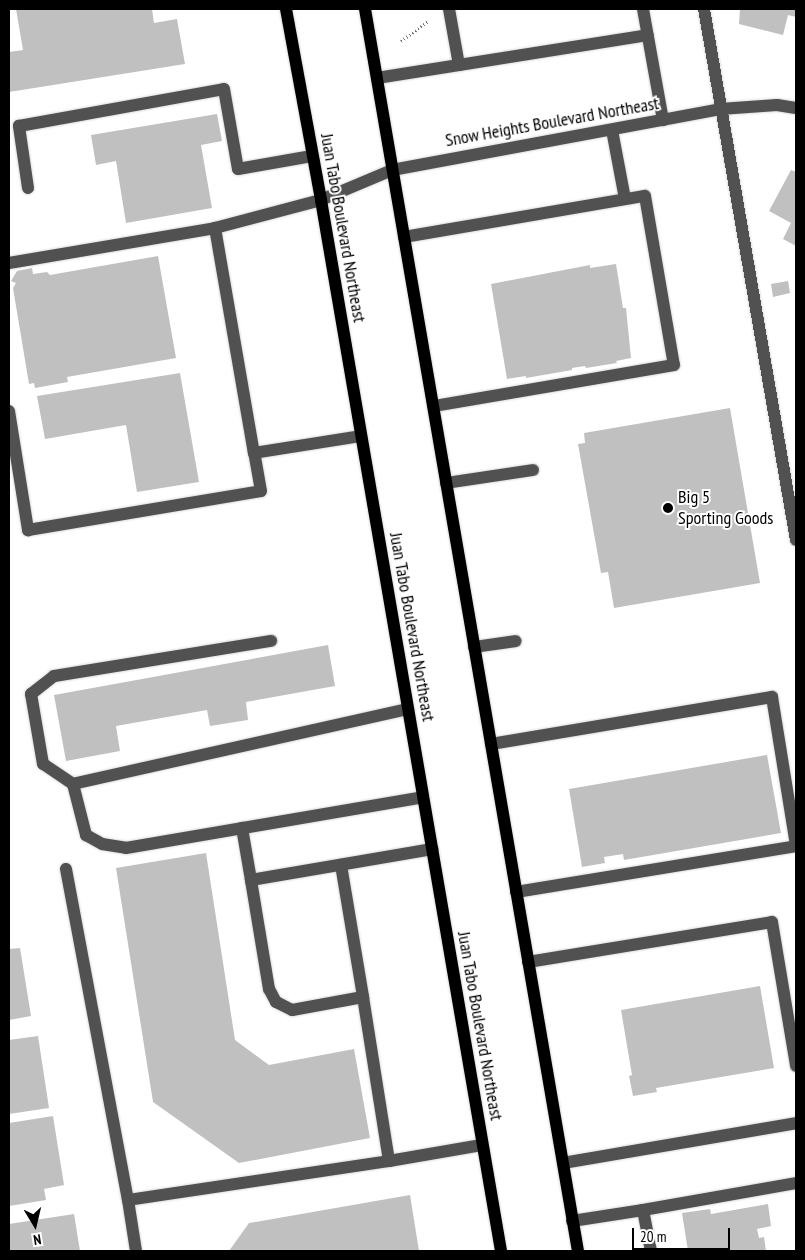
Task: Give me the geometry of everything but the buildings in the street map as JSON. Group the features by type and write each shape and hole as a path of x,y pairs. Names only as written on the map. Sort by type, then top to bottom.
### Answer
{"main road":[{"name":"Juan Tabo Boulevard Northeast","path":"286,9 321,200 501,1251"},
{"path":"365,9 578,1251"}],"street":[{"path":"449,9 459,65"},
{"path":"643,9 663,120"},
{"path":"704,9 796,540"},
{"path":"377,78 648,35"},
{"path":"28,188 19,126 224,89 238,169 312,156"},
{"name":"Snow Heights Boulevard Northeast","path":"9,264 215,228 321,200 392,170 720,109 777,104 796,108"},
{"path":"612,130 625,199"},
{"path":"404,237 645,196 674,365 433,406"},
{"path":"9,411 28,530 261,491 215,228"},
{"path":"254,453 361,436"},
{"path":"446,483 534,470"},
{"path":"271,641 54,676 31,694 43,764 72,784 86,835 102,844 126,848 423,797"},
{"path":"474,647 516,641"},
{"path":"491,744 772,697 796,845 516,892"},
{"path":"72,784 408,709"},
{"path":"242,828 269,989 276,1002 292,1010 363,997"},
{"path":"251,880 432,849"},
{"path":"341,865 389,1161"},
{"path":"66,869 136,1251"},
{"path":"528,962 772,922 796,1066"},
{"path":"563,1162 796,1124"},
{"path":"128,1200 389,1161 482,1145"},
{"path":"572,1221 796,1183"},
{"path":"642,1210 651,1251"}],"path":[{"path":"401,41 430,20"}],"place":[{"name":"Big 5 Sporting Goods","path":"668,508"}]}
